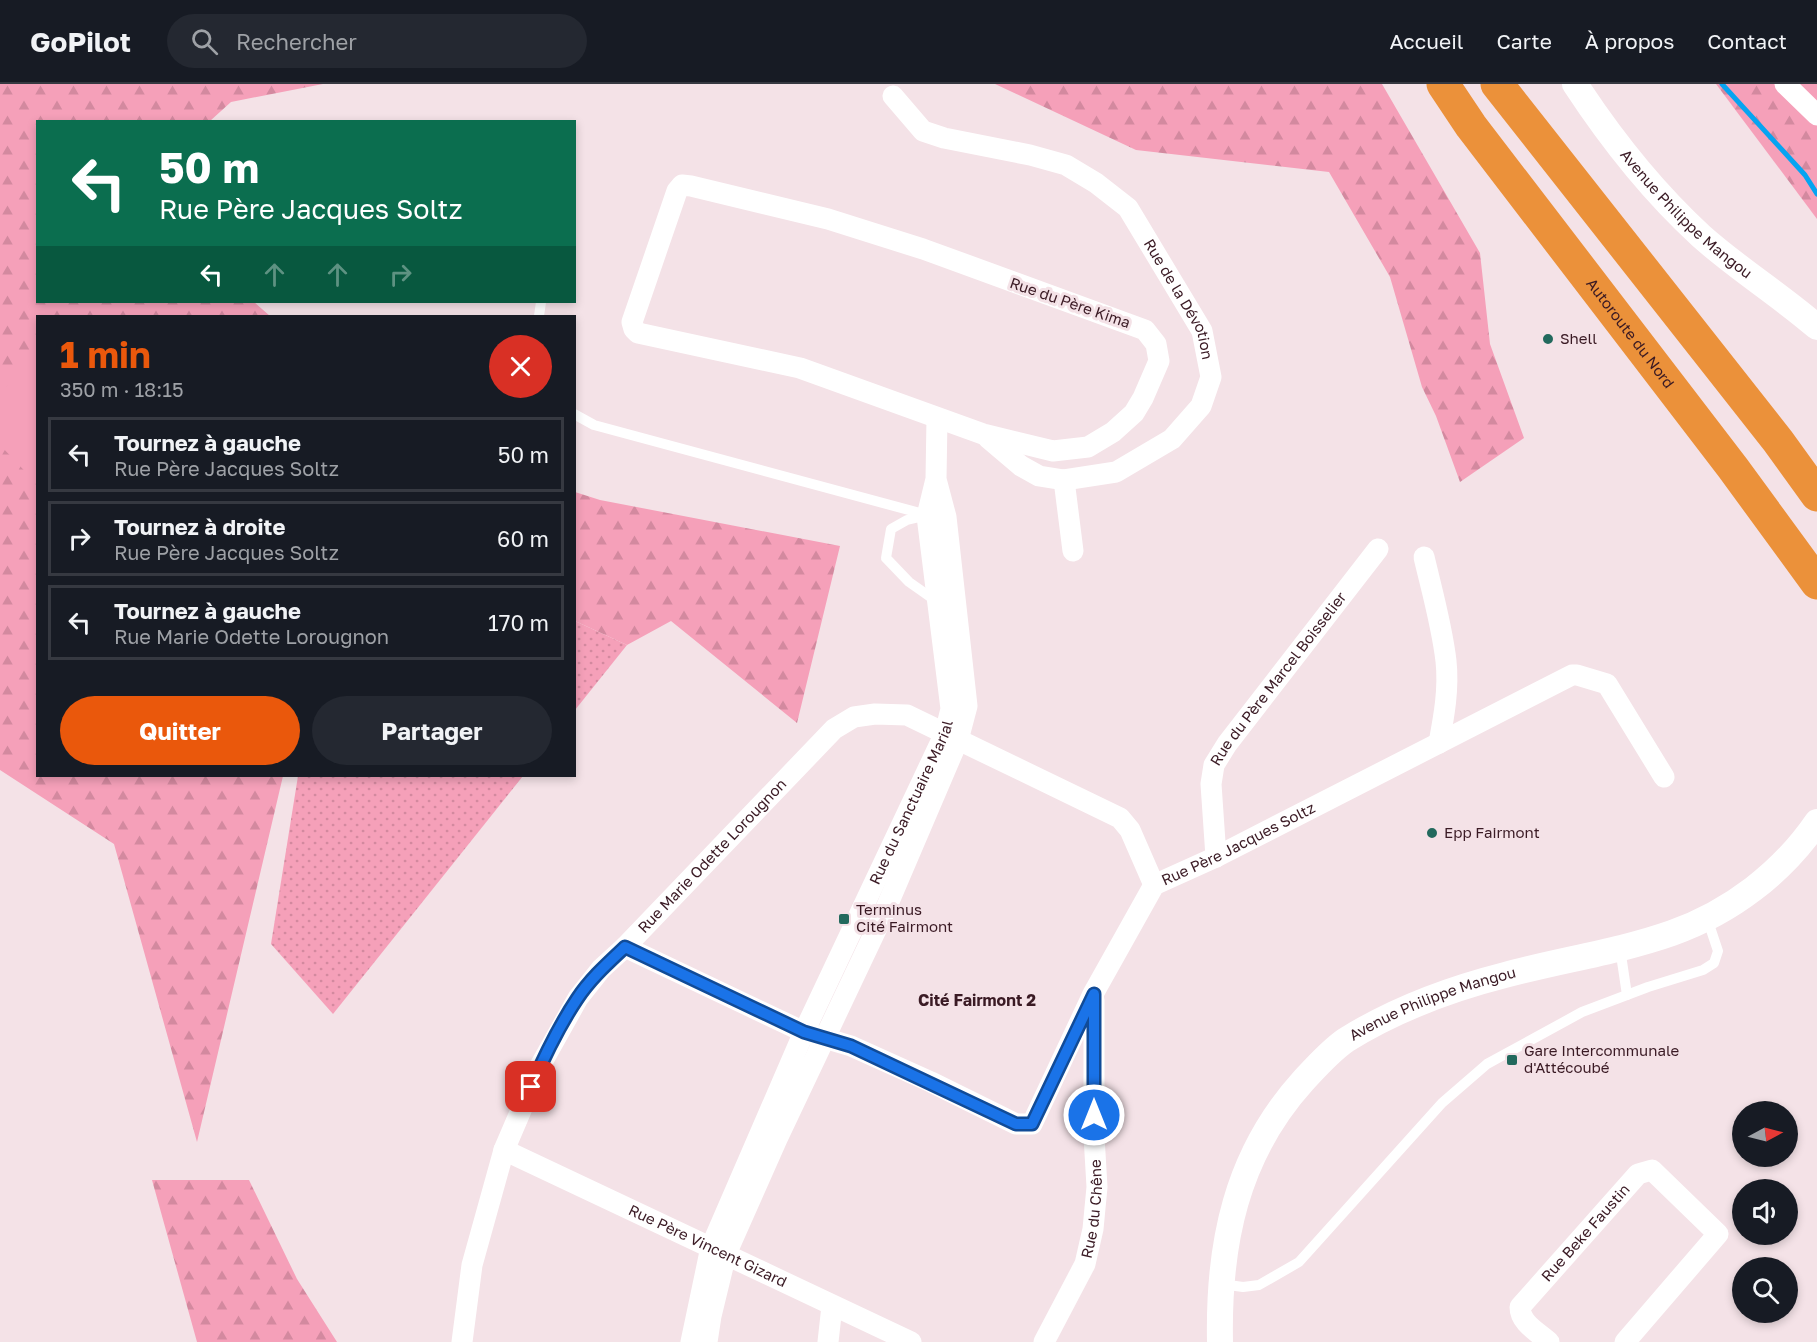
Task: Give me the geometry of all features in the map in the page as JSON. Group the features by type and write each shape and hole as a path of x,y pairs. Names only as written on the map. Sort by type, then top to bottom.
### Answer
{"highway":[{"name":"Autoroute du Nord","path":"1443,84 1471,126 1726,459 1817,583"},
{"path":"1497,84 1778,441 1817,495"}],"street":[{"name":"Avenue Philippe Mangou","path":"1575,84 1620,147 1669,205 1703,237 1817,327"},
{"path":"1785,84 1817,115"},
{"name":"Rue de la Dévotion","path":"893,96 923,131 944,138 1030,155 1066,165 1096,183 1128,208 1202,331 1211,376 1201,406 1172,439 1116,472 1064,480 1039,476 1021,466 983,434"},
{"name":"Rue du Père Kima","path":"682,185 828,219 902,242 1145,330 1156,344 1159,361 1134,413 1113,432 1088,447 1053,451 983,434 937,418 800,368 638,333 632,322 677,191 682,185"},
{"name":"Rue du Sanctuaire Marial","path":"937,418 938,602 952,736"},
{"path":"1064,480 1073,551"},
{"name":"Rue du Sanctuaire Marial","path":"707,1342 718,1251 825,1040 875,908 967,706 937,516"},
{"name":"Rue du Père Marcel Boisselier","path":"1216,857 1211,784 1214,765 1227,744 1378,549"},
{"path":"1424,557 1441,625 1446,663 1446,705 1439,744"},
{"name":"Rue Père Jacques Soltz","path":"625,947 804,1032 851,1046 1016,1124 1032,1124 1094,994 1154,885 1216,857 1577,675 1607,684 1664,777"},
{"name":"Rue Marie Odette Lorougnon","path":"462,1342 472,1265 504,1150 540,1066 578,998 601,969 625,947 834,729 854,717 875,714 907,715 952,736 1120,818 1130,830 1154,885"},
{"name":"Avenue Philippe Mangou","path":"1220,1342 1220,1284 1229,1227 1241,1182 1269,1124 1289,1097 1344,1041 1382,1020 1457,988 1505,974 1619,948 1671,933 1707,918 1773,874 1800,846 1817,822"},
{"name":"Rue du Sanctuaire Marial","path":"691,1342 718,1251 804,1032 875,908"},
{"name":"Rue du Chêne","path":"1044,1342 1085,1264 1093,1229 1097,1187 1094,1136 1094,994"},
{"name":"Rue Père Vincent Gizard","path":"504,1150 911,1342"},
{"name":"Rue Beke Faustin","path":"1549,1342 1524,1320 1520,1314 1520,1307 1638,1174 1652,1170 1718,1234 1625,1342"},
{"path":"828,1342 832,1306"}],"lane":[{"path":"576,415 594,425 937,516"},
{"path":"937,516 907,520 891,529 886,558 909,582 938,602"},
{"path":"1220,1284 1243,1287 1259,1285 1299,1263 1442,1103 1487,1064 1582,1012 1703,970 1714,963 1718,951 1707,918"},
{"path":"1619,948 1627,995"}],"green space":[{"path":"0,84 323,84 231,102 211,120 36,120 36,303 255,303 269,315 36,315 36,777 283,777 197,1142 114,844 0,770"},
{"path":"995,84 1382,84 1480,253 1490,344 1524,438 1460,482 1436,416 1422,387 1390,277 1329,172 1136,150"},
{"path":"1716,84 1817,84 1817,219"},
{"path":"36,354 36,483 0,445 0,393"},
{"path":"576,492 600,500 840,546 797,723 671,621 627,645 576,621"},
{"path":"576,621 627,645 576,709"},
{"path":"298,777 522,777 333,1014 271,944"},
{"path":"152,1180 249,1180 297,1279 337,1342 197,1342"}],"waterway":[{"path":"1722,84 1805,175 1817,194"}],"place":[{"name":"Shell","path":"1548,339"},
{"name":"Epp Fairmont","path":"1432,833"},
{"name":"Terminus Cité Fairmont","path":"844,919"},
{"name":"Gare Intercommunale d'Attécoubé","path":"1512,1060"}],"district":[{"name":"Cité Fairmont 2","path":"977,1000"}],"route":[{"path":"531,1087 540,1066 578,998 601,969 625,947 804,1032 851,1046 1016,1124 1032,1124 1094,994 1094,1115"}]}
